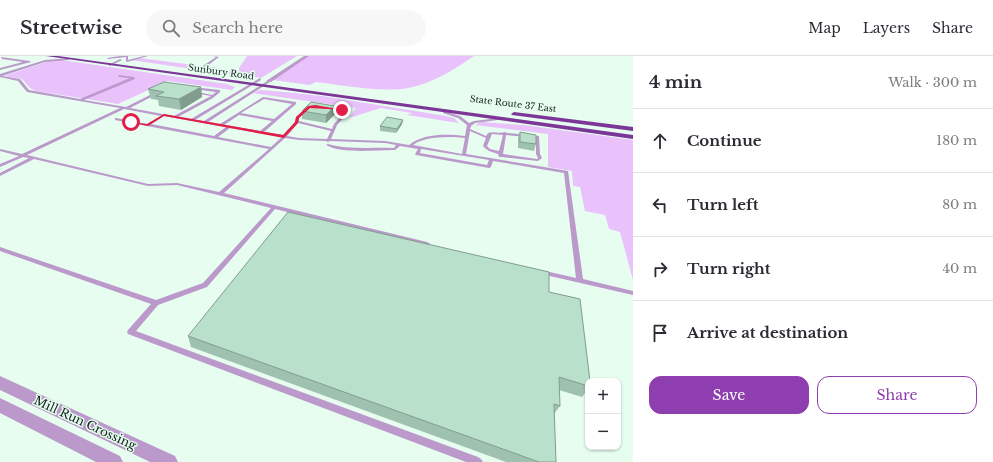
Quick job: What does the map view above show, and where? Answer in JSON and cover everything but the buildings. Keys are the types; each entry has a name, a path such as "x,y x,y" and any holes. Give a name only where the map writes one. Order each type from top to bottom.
{"highway":[{"name":"Sunbury Road","path":"89,56 108,62 126,58 198,71 390,97"},
{"name":"Sunbury Road","path":"46,58 108,62 251,85 392,105"},
{"name":"State Route 37 East","path":"390,97 633,129"},
{"name":"State Route 37 East","path":"392,105 633,137"}],"street":[{"path":"260,79 298,56"},
{"path":"270,81 307,56"},
{"name":"Mill Run Crossing","path":"0,383 169,462"},
{"name":"Mill Run Crossing","path":"0,405 114,462"}],"lane":[{"path":"126,58 147,56"},
{"path":"198,71 218,57 214,56"},
{"path":"1,58 30,62"},
{"path":"0,76 46,58"},
{"path":"0,63 11,60"},
{"path":"0,70 30,62"},
{"path":"0,70 30,62"},
{"path":"9,68 18,70"},
{"path":"0,76 19,80 28,91 284,137 328,143 335,148 395,149 399,144 566,172 580,281"},
{"path":"81,100 134,78 119,76"},
{"path":"192,120 260,79"},
{"path":"205,122 270,81"},
{"path":"175,117 213,96 219,92 187,89 213,96"},
{"path":"0,166 161,90"},
{"path":"221,125 263,98 295,103 260,132"},
{"path":"220,194 284,137 297,122 297,118 309,107"},
{"path":"322,107 342,110 346,113 334,130 328,143"},
{"path":"444,112 459,117 469,127 488,138"},
{"path":"238,114 275,120"},
{"path":"148,125 164,115"},
{"path":"116,119 272,148"},
{"path":"464,155 469,127 474,122 498,119"},
{"path":"297,122 334,130"},
{"path":"604,125 607,134"},
{"path":"214,138 229,127"},
{"path":"491,133 538,137 538,154 522,159 501,154 486,149 485,146 488,138 491,133"},
{"path":"499,161 505,133"},
{"path":"410,146 415,142 442,136 467,137"},
{"path":"420,148 417,154 489,167 491,160"},
{"path":"0,150 148,185 176,184 437,246"},
{"path":"0,175 33,158"},
{"path":"274,207 205,285 156,303 131,332 478,462"},
{"path":"0,249 156,303"},
{"path":"532,269 633,293"}],"shaded area":[{"path":"247,56 297,56 261,78 203,70 206,66 239,72 239,68"},
{"path":"308,56 474,56 434,80 408,88 386,90 316,82 310,85 273,80"},
{"path":"139,58 201,66 192,69 131,60"},
{"path":"61,60 227,84 235,87 232,90 168,81 118,104 36,91 30,88 22,79 4,76 49,61"},
{"path":"260,90 322,96 446,116 454,118 459,123 407,115 412,113 381,108 349,118 356,108 253,93"},
{"path":"481,122 524,125 633,140 633,280 620,232 609,229 605,215 585,211 580,187 573,186 572,171 548,167 548,134 475,125"}],"route":[{"path":"131,122 148,125 164,115 284,137 297,122 297,118 309,107 315,106 342,110"}]}
